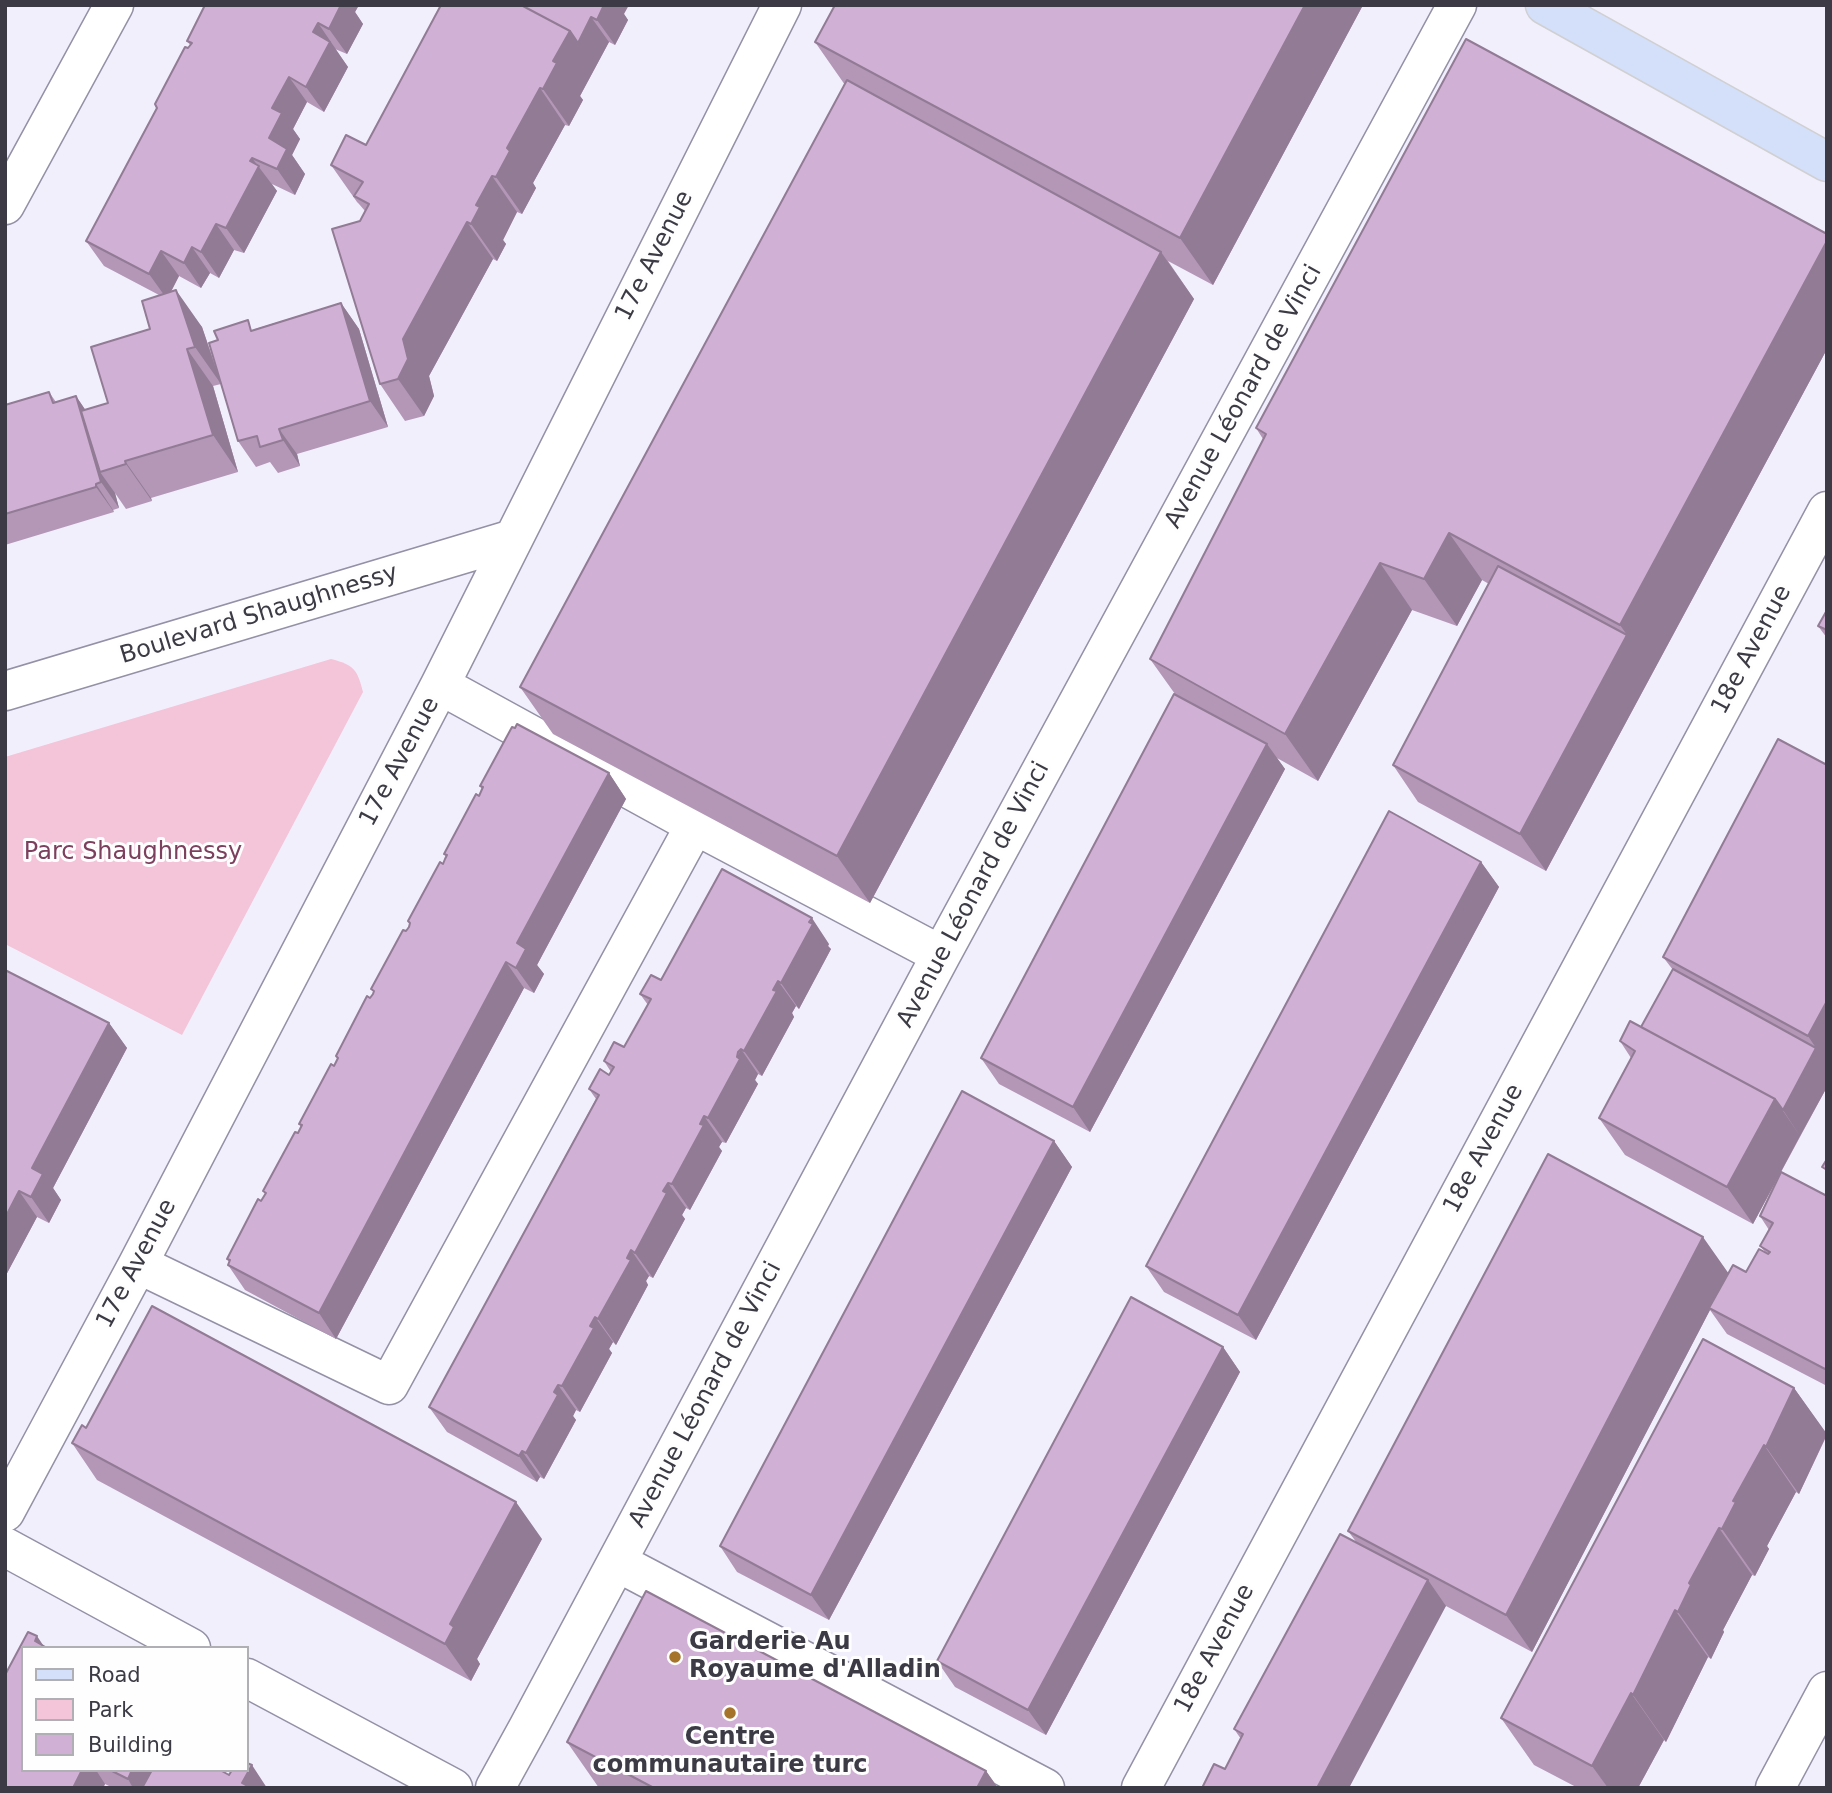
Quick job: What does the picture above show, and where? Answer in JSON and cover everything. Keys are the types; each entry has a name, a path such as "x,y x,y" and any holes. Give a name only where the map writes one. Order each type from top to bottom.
{"main road":[{"path":"1545,5 1827,162"}],"street":[{"path":"5,205 114,5"},
{"name":"17e Avenue","path":"5,1512 138,1264 440,685 782,5"},
{"name":"Avenue Léonard de Vinci","path":"495,1788 941,955 1457,5"},
{"name":"18e Avenue","path":"1140,1788 1827,511"},
{"name":"Boulevard Shaughnessy","path":"5,691 513,538"},
{"path":"440,685 695,825 941,955"},
{"path":"138,1264 389,1385 695,825"},
{"path":"5,1547 187,1646"},
{"path":"617,1562 1045,1788"},
{"path":"248,1679 453,1788"},
{"path":"1775,1788 1827,1691"}],"green space":[{"name":"Parc Shaughnessy","path":"331,659 345,663 353,669 363,692 182,1035 5,944 5,757"}],"building":[{"path":"205,5 341,5 329,29 318,23 313,32 330,42 306,87 289,77 272,108 282,113 269,138 287,149 277,169 252,158 250,161 259,166 226,228 216,224 201,252 192,247 184,263 161,251 149,274 86,241 157,108 155,104 185,47 188,48 192,43 187,41"},
{"path":"441,5 521,5 570,31 553,61 557,63 543,89 540,88 507,148 510,151 496,177 492,176 476,205 480,207 471,224 467,222 403,339 408,359 398,379 380,384 332,229 360,221 369,204 354,196 363,182 331,165 346,135 366,145"},
{"path":"521,5 604,5 597,20 591,17 578,43 570,31"},
{"path":"835,5 1305,5 1180,238 815,42"},
{"path":"1466,39 1827,234 1827,241 1620,625 1449,533 1424,579 1380,563 1285,734 1150,659 1266,434 1256,428"},
{"path":"847,80 1161,252 837,856 520,687"},
{"path":"176,290 195,347 187,349 213,435 125,461 126,464 100,472 81,411 108,403 91,347 150,329 142,301"},
{"path":"341,303 370,401 279,429 283,440 260,447 257,436 238,441 209,343 218,340 214,331 248,320 251,331"},
{"path":"49,392 53,403 76,396 101,482 96,484 96,487 5,514 5,405"},
{"path":"1498,566 1627,635 1520,834 1393,765"},
{"path":"1827,610 1827,630 1818,626"},
{"path":"1174,694 1267,744 1073,1107 981,1058"},
{"path":"517,724 609,773 517,943 526,949 516,968 506,962 319,1313 228,1265 230,1260 227,1259 258,1199 261,1201 266,1193 263,1191 295,1132 298,1133 302,1125 299,1124 331,1064 334,1066 338,1058 336,1056 367,996 370,998 373,994 371,989 403,930 406,931 409,927 408,921 440,862 443,864 447,855 444,854 476,794 479,796 483,787 480,786 512,727 515,728"},
{"path":"1778,739 1827,765 1827,1001 1808,1036 1663,957"},
{"path":"1389,811 1481,862 1238,1315 1146,1266"},
{"path":"722,869 812,918 809,922 813,924 781,983 778,981 773,990 777,991 744,1051 741,1049 738,1052 737,1057 740,1059 708,1118 704,1116 700,1124 704,1125 672,1184 668,1183 663,1191 667,1193 635,1253 631,1250 627,1258 631,1260 598,1319 595,1317 590,1326 594,1328 562,1386 558,1385 554,1392 558,1395 526,1453 522,1451 519,1456 429,1407 599,1095 589,1089 600,1069 609,1075 614,1067 604,1061 614,1042 624,1047 651,999 640,994 651,975 661,980"},
{"path":"1673,969 1816,1048 1783,1110 1775,1099 1641,1027"},
{"path":"5,970 109,1023 32,1168 43,1174 31,1197 19,1191 5,1218"},
{"path":"1630,1021 1775,1099 1727,1187 1599,1118 1635,1051 1620,1041"},
{"path":"962,1091 1054,1141 811,1595 720,1546"},
{"path":"1548,1154 1703,1237 1506,1615 1348,1531"},
{"path":"1781,1172 1827,1196 1825,1369 1709,1308 1733,1265 1746,1272 1759,1249 1768,1254 1770,1252 1760,1246 1773,1223 1760,1216"},
{"path":"1131,1297 1223,1347 1028,1710 937,1661"},
{"path":"152,1306 516,1502 450,1624 454,1627 445,1644 72,1443 82,1425 86,1428"},
{"path":"1703,1339 1794,1388 1766,1447 1764,1445 1733,1501 1736,1502 1722,1529 1719,1528 1689,1583 1691,1585 1678,1612 1675,1610 1633,1695 1631,1693 1592,1766 1501,1718"},
{"path":"1340,1534 1428,1580 1317,1788 1202,1788 1214,1764 1225,1769 1243,1734 1234,1729"},
{"name":"Garderie Au Royaume d'Alladin","path":"646,1591 986,1771 977,1788 654,1788 567,1742"},
{"path":"28,1632 37,1636 35,1641 44,1646 21,1646 21,1772 81,1772 73,1788 5,1788 5,1675"},
{"path":"248,1763 252,1765 242,1783 251,1788 142,1788 151,1772 224,1772 229,1775 231,1772 248,1772"},
{"path":"114,1772 131,1772 128,1779"}],"place":[{"name":"Garderie Au Royaume d'Alladin","path":"675,1657"},
{"name":"Centre communautaire turc","path":"730,1713"}]}
